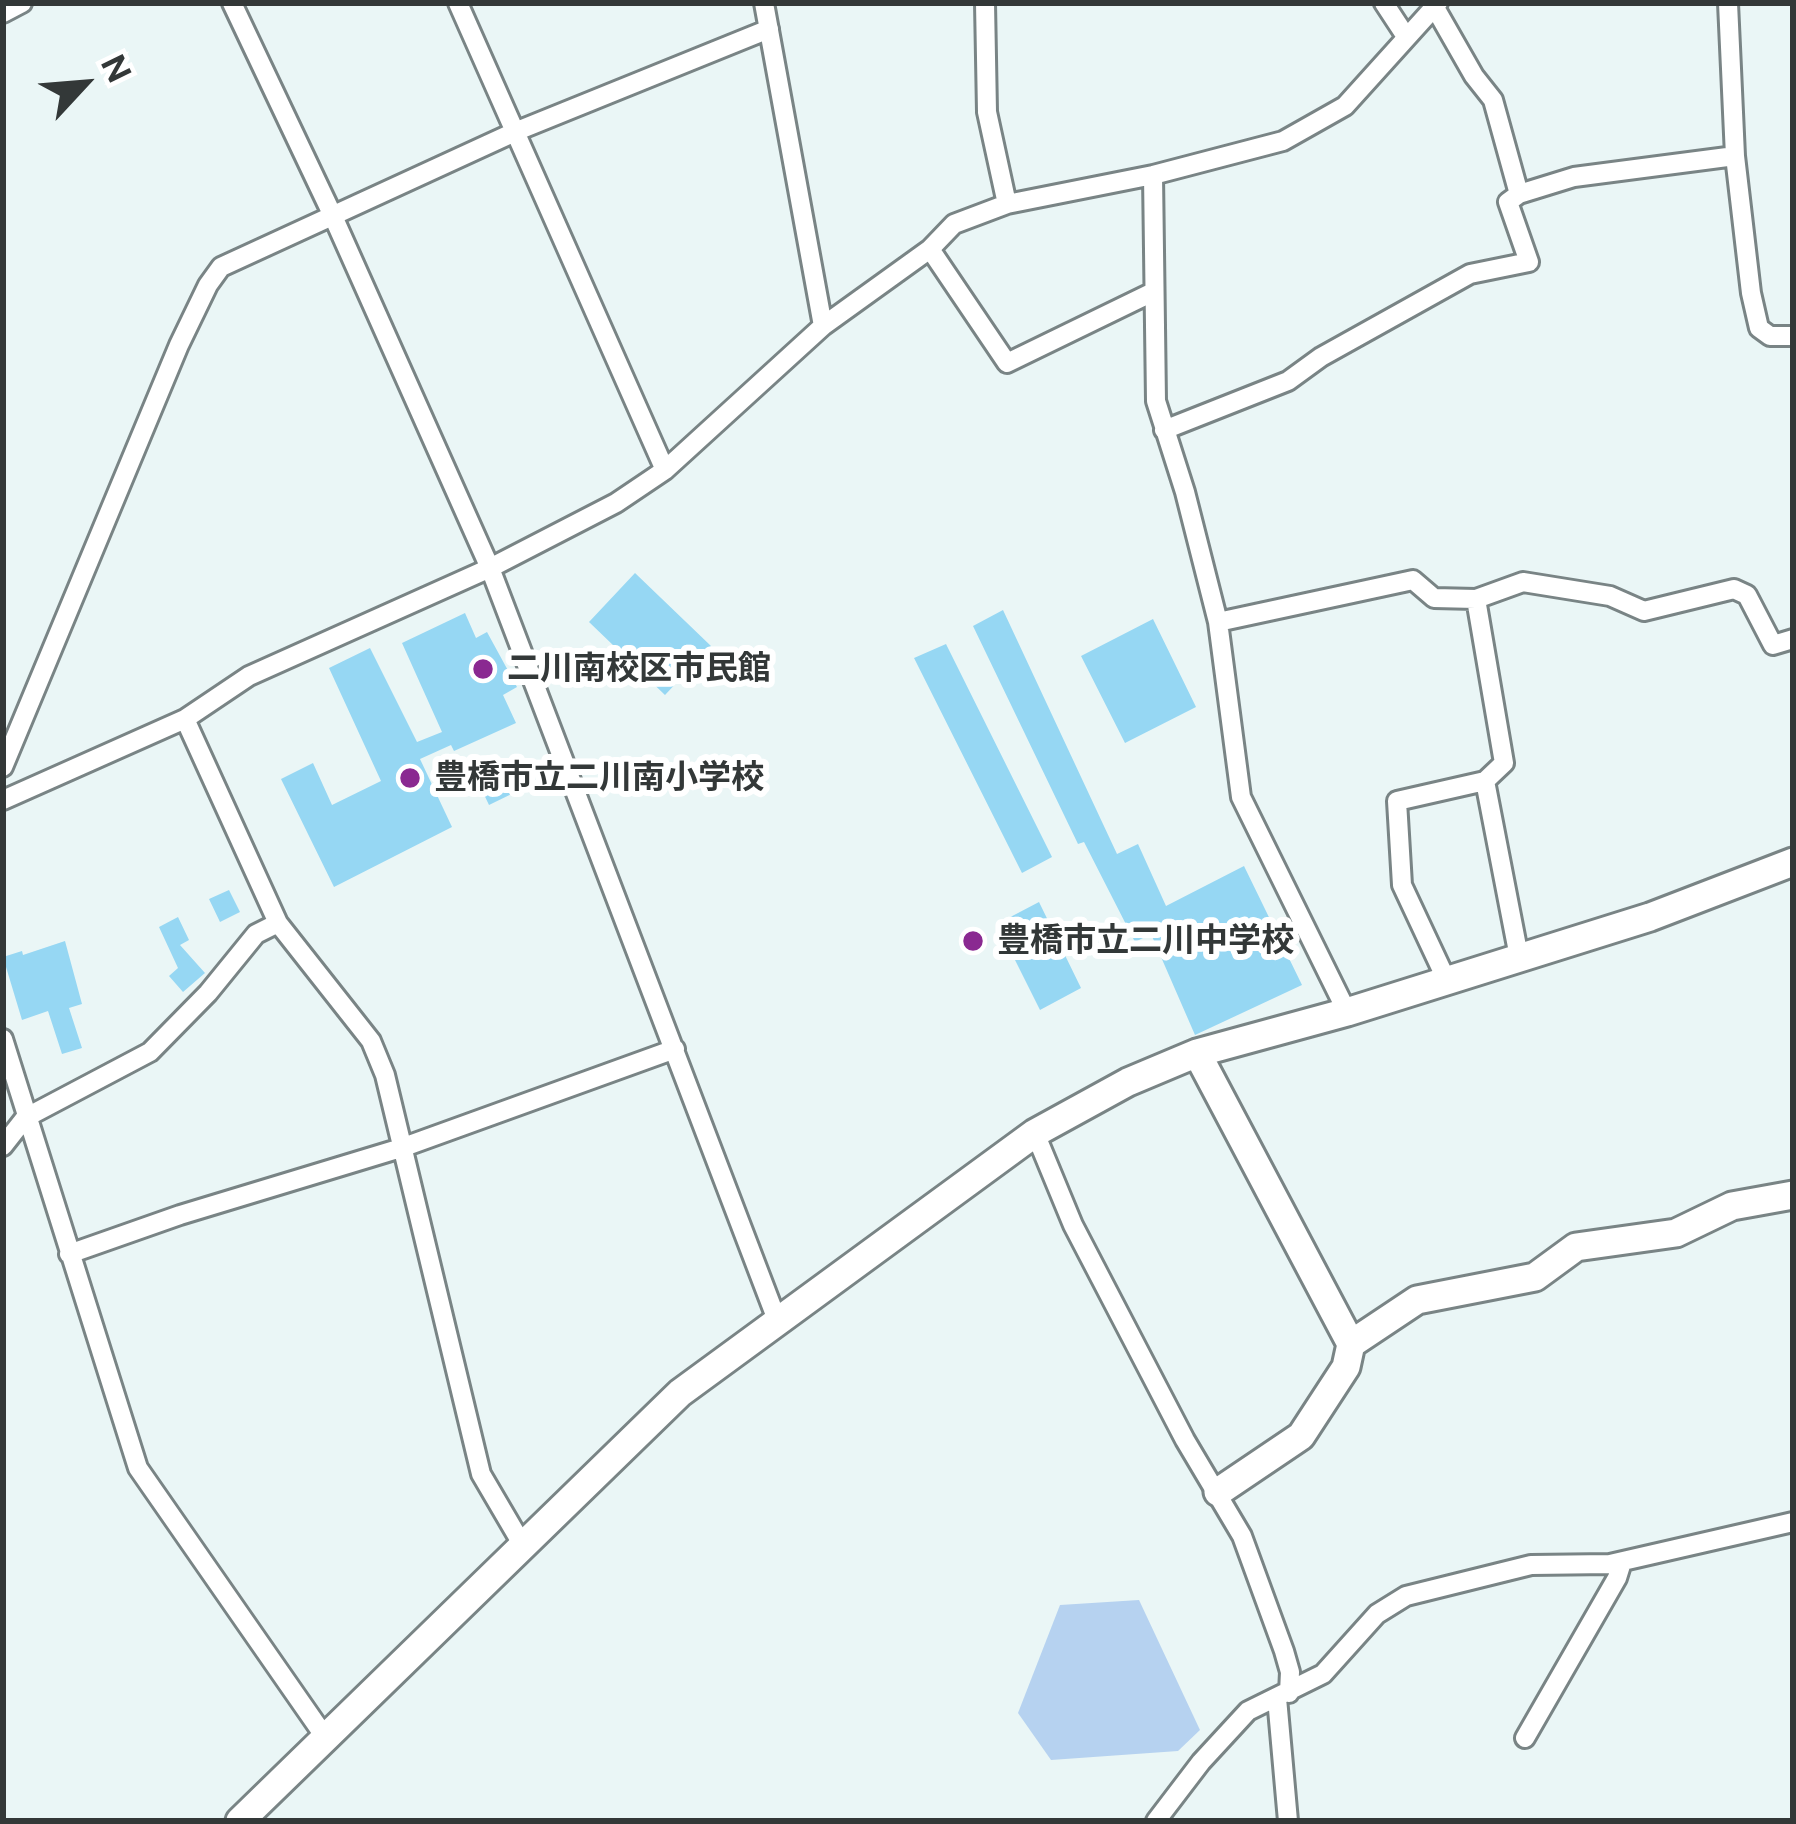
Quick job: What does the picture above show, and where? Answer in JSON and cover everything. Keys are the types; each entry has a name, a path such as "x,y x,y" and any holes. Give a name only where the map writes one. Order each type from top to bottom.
{"street":[{"path":"3,14 22,3"},
{"path":"232,3 490,568 777,1320"},
{"path":"458,3 664,470"},
{"path":"764,3 823,326"},
{"path":"985,3 987,112 1007,205"},
{"path":"1384,3 1406,34"},
{"path":"1728,3 1735,156 1750,292 1759,328 1770,336 1793,336"},
{"path":"3,800 185,719 248,676 490,568 616,503 664,470 823,326 930,249 954,224 1007,205 1153,175 1283,141 1345,106 1436,5 1474,76 1493,100 1519,194"},
{"path":"3,767 208,285 221,266 517,130 769,29"},
{"path":"1164,430 1288,381 1321,357 1470,274 1529,262 1508,202 1519,194 1574,177 1735,156"},
{"path":"1153,175 1156,401 1185,492 1217,622 1241,797 1347,1012"},
{"path":"930,249 1007,363 1153,292"},
{"path":"1217,622 1413,580 1434,598 1476,599 1523,582 1610,596 1644,611 1734,589 1747,595 1773,645 1793,639"},
{"path":"1446,979 1402,885 1397,801 1485,782 1504,763 1476,599"},
{"path":"185,719 278,922 371,1041 385,1075 481,1474 521,1544"},
{"path":"1485,782 1519,957"},
{"path":"240,1821 680,1393 1034,1133 1128,1082 1197,1053 1347,1012 1650,917 1793,862"},
{"path":"3,1145 26,1118 151,1052 256,934 278,922"},
{"path":"3,1039 138,1468 326,1737"},
{"path":"69,1255 180,1215 400,1148 675,1048"},
{"path":"1197,1053 1351,1344 1346,1367 1301,1436 1219,1492"},
{"path":"1034,1133 1083,1245 1185,1440 1242,1536 1290,1672 1283,1696 1288,1821"},
{"path":"1351,1344 1418,1300 1535,1277 1576,1247 1676,1233 1732,1206 1793,1195"},
{"path":"1156,1821 1201,1762 1249,1711 1323,1674 1377,1614 1406,1596 1531,1565 1622,1562 1793,1522"},
{"path":"1525,1738 1622,1562"}],"water":[{"path":"1139,1600 1200,1730 1178,1751 1051,1760 1018,1713 1060,1605"}],"building":[{"path":"635,573 711,646 665,695 589,622"},
{"path":"1003,610 1117,854 1138,844 1166,906 1244,866 1302,985 1195,1035 1151,934 1135,942 1084,842 1078,844 973,626"},
{"path":"465,613 476,638 487,632 517,687 503,695 516,723 454,751 451,745 420,759 452,827 334,887 281,779 313,763 332,805 381,781 329,668 370,648 417,742 442,732 402,643"},
{"path":"1153,619 1196,707 1125,743 1081,656"},
{"path":"946,644 1052,857 1022,873 914,658"},
{"path":"518,763 528,786 489,805 478,782"},
{"path":"229,890 240,912 220,922 209,899"},
{"path":"1039,902 1081,988 1040,1010 997,924"},
{"path":"178,917 189,940 180,945 205,973 183,992 169,976 178,968 159,927"},
{"path":"65,941 82,1004 69,1008 82,1048 62,1054 48,1011 22,1020 3,957"}],"place":[{"name":"二川南校区市民館","path":"483,669"},
{"name":"豊橋市立二川南小学校","path":"410,778"},
{"name":"豊橋市立二川中学校","path":"973,941"}]}
